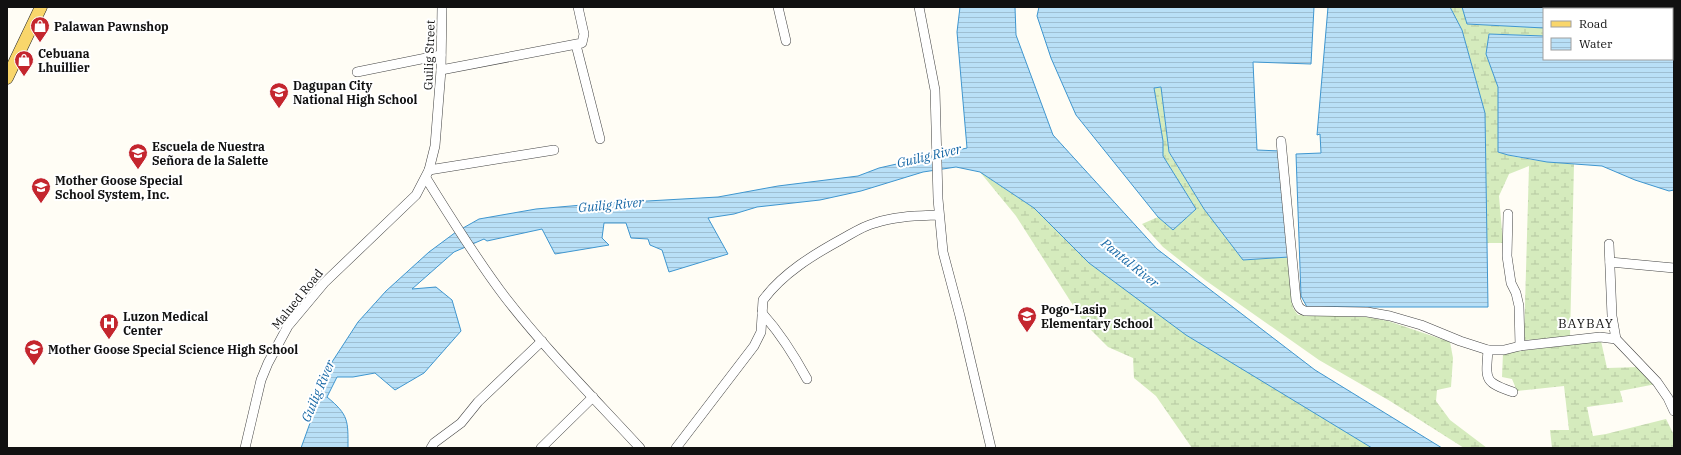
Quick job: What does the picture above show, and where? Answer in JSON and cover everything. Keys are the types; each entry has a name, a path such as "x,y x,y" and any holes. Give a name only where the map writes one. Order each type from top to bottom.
{"main road":[{"path":"7,78 41,7"}],"street":[{"name":"Guilig Street","path":"416,195 428,174 435,146 441,70 442,7"},
{"path":"441,70 582,43 584,40 578,7"},
{"path":"778,7 786,41"},
{"path":"919,7 935,90 939,215 944,252 991,448"},
{"path":"576,45 600,139"},
{"path":"357,72 441,55"},
{"path":"1281,141 1296,300 1298,307 1305,311 1367,312 1390,316 1421,325 1460,341 1488,350 1504,350 1520,346 1600,337 1616,339"},
{"path":"554,150 428,174 474,255 505,297 640,448"},
{"name":"Malued Road","path":"245,448 262,380 271,357 288,326 324,283 416,195"},
{"path":"1508,214 1507,256 1511,283 1516,292 1519,306 1520,346"},
{"path":"676,448 754,346 761,332 763,300 792,271 813,256 855,231 876,222 919,216 939,215"},
{"path":"1609,244 1612,316 1616,339 1657,382 1668,398 1674,411"},
{"path":"1610,262 1674,268"},
{"path":"762,314 775,327 793,352 807,379"},
{"path":"431,448 439,438 461,423 478,402 542,340"},
{"path":"1488,350 1487,376 1489,381 1495,386 1513,392"},
{"path":"541,448 593,397"}],"green space":[{"path":"1450,7 1462,7 1468,24 1543,28 1543,36 1489,34 1486,54 1498,87 1498,152 1526,159 1574,164 1570,338 1524,340 1529,166 1509,174 1499,196 1503,243 1487,243 1485,113 1462,30"},
{"path":"1161,87 1169,153 1204,209 1243,260 1289,257 1293,308 1298,315 1366,317 1388,321 1450,342 1453,358 1451,387 1437,390 1436,401 1450,420 1487,448 1464,448 1390,401 1319,360 1205,280 1163,247 1142,224 1158,217 1173,230 1196,209 1163,156 1163,141 1154,88"},
{"path":"980,172 1034,208 1089,263 1372,448 1192,448 1156,396 1134,378 1133,358 1108,347 1085,324 1016,216"},
{"path":"1601,341 1607,368 1640,367 1656,384 1620,391 1623,402 1587,407 1593,436 1666,419 1674,435 1674,448 1552,448 1550,430 1569,430 1564,386 1517,391 1512,379 1502,377 1503,353"}],"water":[{"path":"960,7 1015,7 1016,35 1053,135 1157,249 1315,370 1442,448 1372,448 1186,335 1089,263 1034,208 980,172 956,167 923,172 861,191 820,200 757,207 734,214 708,218 728,254 669,272 662,250 650,245 648,239 631,238 626,223 604,223 602,238 609,245 555,254 542,229 487,241 484,239 454,252 412,289 436,287 452,300 461,331 424,373 395,390 375,373 353,377 337,377 327,397 340,409 346,419 348,448 301,448 332,362 358,322 386,291 429,252 456,232 479,219 536,209 718,197 778,186 858,176 879,168 967,148 957,32"},
{"path":"1039,7 1314,7 1311,64 1253,62 1257,150 1280,151 1289,257 1243,260 1204,209 1169,152 1161,87 1154,88 1163,141 1163,156 1196,209 1173,230 1158,217 1076,115 1051,58 1037,16"},
{"path":"1328,7 1450,7 1462,30 1485,113 1488,307 1307,307 1301,296 1296,154 1321,153 1320,134 1317,135"},
{"path":"1462,7 1674,7 1674,34 1673,8 1543,8 1543,28 1467,24"},
{"path":"1489,34 1543,36 1543,60 1673,60 1674,44 1674,190 1669,191 1635,180 1602,166 1547,162 1498,152 1498,87 1486,54"}],"place":[{"name":"Palawan Pawnshop","path":"40,43"},
{"name":"Cebuana Lhuillier","path":"24,77"},
{"name":"Dagupan City National High School","path":"279,109"},
{"name":"Escuela de Nuestra Señora de la Salette","path":"138,170"},
{"name":"Mother Goose Special School System, Inc.","path":"41,204"},
{"name":"Pogo-Lasip Elementary School","path":"1027,333"},
{"name":"Luzon Medical Center","path":"109,340"},
{"name":"Mother Goose Special Science High School","path":"34,366"}],"district":[{"name":"BAYBAY","path":"1586,323"}],"water label":[{"name":"Guilig River","path":"929,156"},
{"name":"Guilig River","path":"611,205"},
{"name":"Pantal River","path":"1130,263"},
{"name":"Guilig River","path":"318,391"}]}
